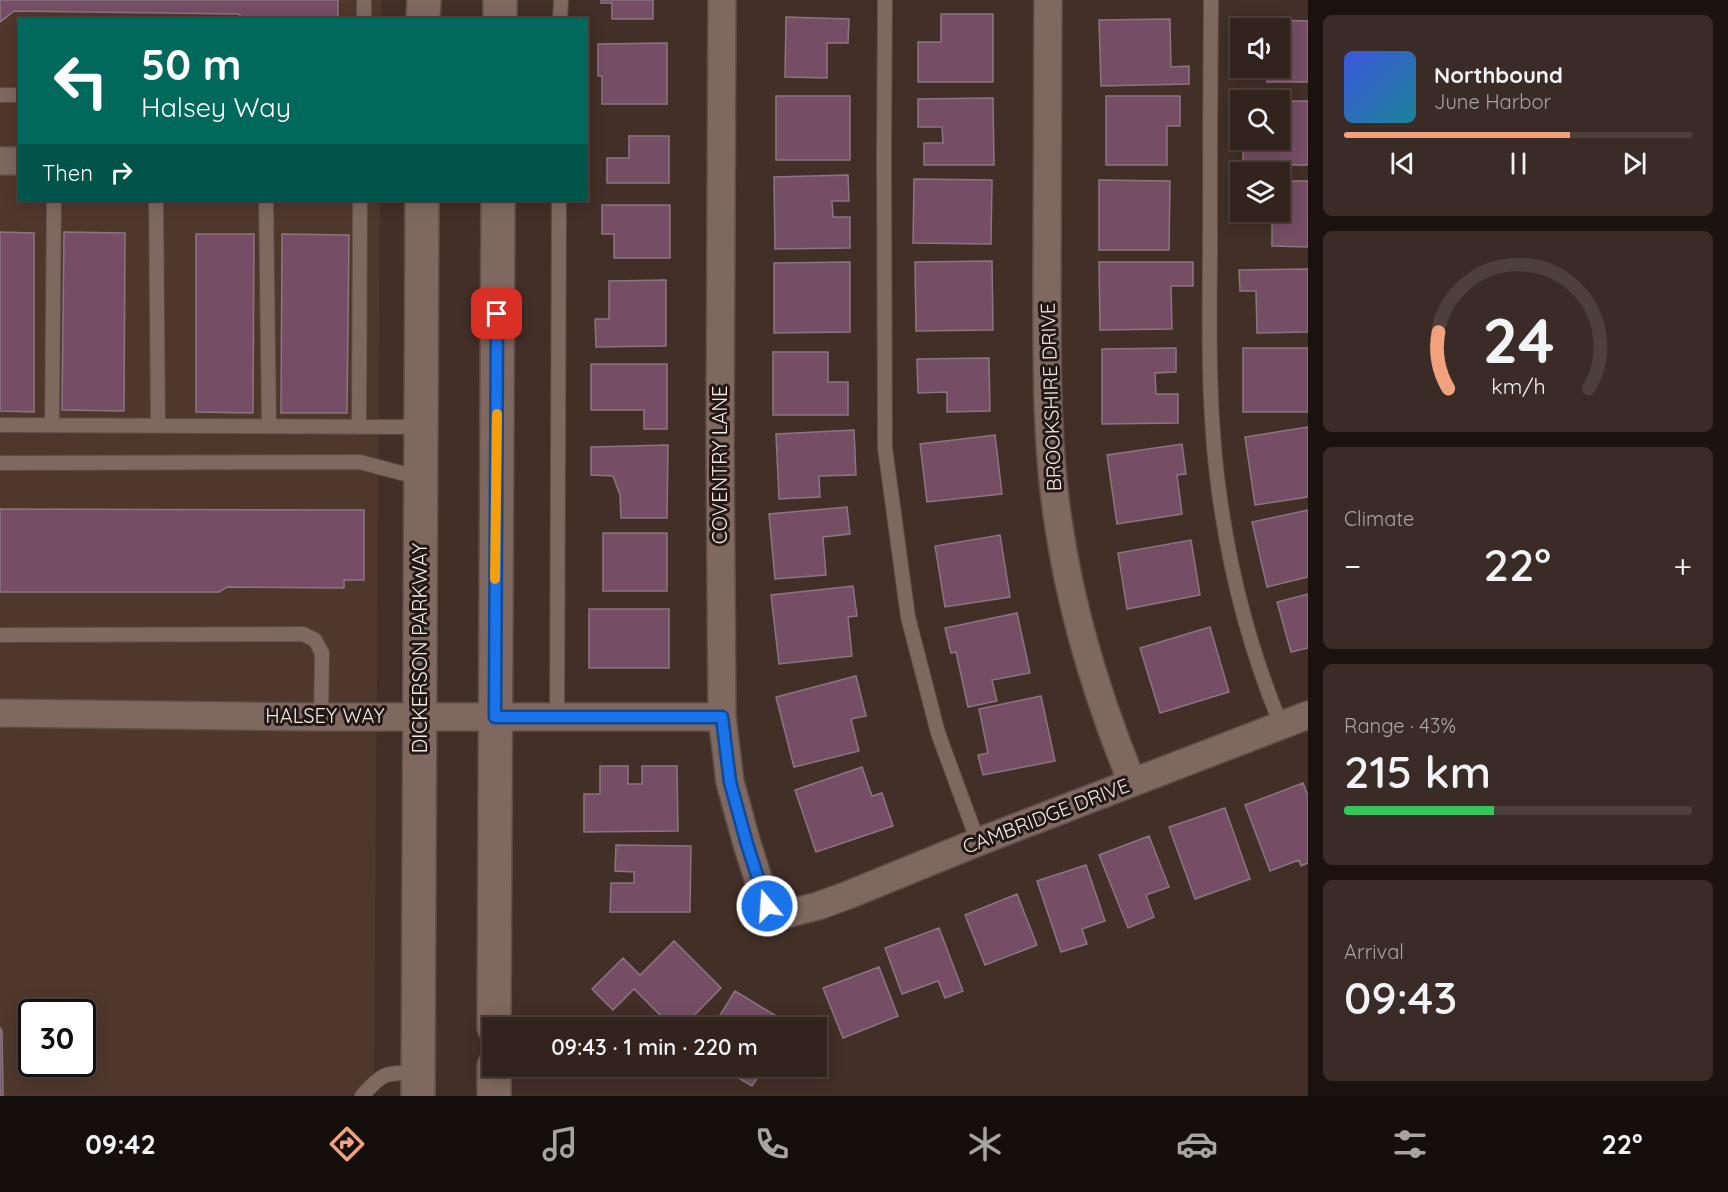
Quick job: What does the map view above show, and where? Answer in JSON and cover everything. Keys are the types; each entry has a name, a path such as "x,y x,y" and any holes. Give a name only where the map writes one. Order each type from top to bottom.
{"main road":[{"path":"423,18 424,0"},
{"path":"500,0 500,18"},
{"name":"DICKERSON PARKWAY","path":"418,1085 422,201"},
{"path":"494,1017 498,201"},
{"path":"494,1077 494,1096"}],"street":[{"name":"COVENTRY LANE","path":"722,0 720,444 722,717 730,782 747,844 767,906 783,915"},
{"name":"BROOKSHIRE DRIVE","path":"1048,0 1047,405 1052,473 1058,523 1089,665 1114,740 1132,782"},
{"path":"0,161 18,161"},
{"name":"HALSEY WAY","path":"0,713 321,717 722,717"},
{"name":"CAMBRIDGE DRIVE","path":"783,915 848,896 978,842 1308,715"}],"lane":[{"path":"364,0 364,18"},
{"path":"561,0 561,18"},
{"path":"885,0 885,448 908,617 938,733 978,842"},
{"path":"1211,0 1210,406 1222,512 1233,573 1267,690 1281,725"},
{"path":"0,95 18,95"},
{"path":"51,424 54,201"},
{"path":"156,201 158,425"},
{"path":"266,201 269,426"},
{"path":"359,426 360,201"},
{"path":"557,716 560,201"},
{"path":"0,424 420,427"},
{"path":"0,463 360,462 420,478"},
{"path":"0,635 303,634 315,640 322,653 321,717"},
{"path":"362,1096 377,1078 393,1073 418,1085"}],"shaded area":[{"path":"0,0 381,0 381,18 18,18 18,201 380,201 374,1096 0,1096"}],"building":[{"path":"0,0 338,0 338,18 243,18 238,14 14,11 0,22"},
{"path":"601,0 653,0 653,19 612,19 612,3 601,3"},
{"path":"941,14 993,14 993,82 918,82 918,42 941,42"},
{"path":"786,17 849,19 848,43 827,43 827,78 785,77"},
{"path":"1170,19 1171,67 1189,66 1189,84 1101,86 1099,20"},
{"path":"1290,20 1308,21 1308,82 1267,82 1267,78 1290,78"},
{"path":"667,43 667,104 602,104 602,76 598,76 598,44"},
{"path":"776,96 850,96 850,160 776,160"},
{"path":"1106,96 1180,96 1180,126 1167,126 1167,165 1106,165"},
{"path":"993,98 994,165 924,165 924,143 943,143 942,127 918,127 918,99"},
{"path":"1290,101 1308,101 1308,165 1290,165 1290,162 1243,162 1243,150 1290,150"},
{"path":"629,136 669,136 669,183 607,183 607,158 629,158"},
{"path":"848,175 849,201 832,201 833,217 850,217 850,248 775,249 774,177"},
{"path":"914,179 992,180 991,244 913,243"},
{"path":"1099,180 1170,181 1169,250 1099,250"},
{"path":"1290,181 1308,181 1308,247 1272,246 1272,222 1290,222"},
{"path":"602,205 670,205 670,258 614,258 614,234 602,234"},
{"path":"0,232 34,233 34,412 0,411"},
{"path":"64,232 125,233 124,411 62,410"},
{"path":"196,234 254,234 253,413 196,412"},
{"path":"282,234 349,235 347,413 281,413"},
{"path":"992,261 993,330 916,331 915,262"},
{"path":"850,262 850,332 774,333 774,263"},
{"path":"1099,262 1193,262 1193,286 1171,286 1172,329 1100,330"},
{"path":"1308,269 1308,332 1257,333 1256,291 1240,291 1239,270"},
{"path":"666,280 666,346 596,347 595,319 609,319 609,281"},
{"path":"1176,348 1176,372 1155,373 1156,394 1178,394 1178,423 1102,424 1102,349"},
{"path":"1243,348 1308,348 1308,412 1243,412"},
{"path":"773,352 828,352 828,382 848,382 848,415 773,415"},
{"path":"989,358 990,411 947,412 947,392 918,393 917,359"},
{"path":"591,364 667,364 667,429 644,429 644,410 591,410"},
{"path":"1308,427 1308,497 1255,505 1245,437"},
{"path":"854,430 856,475 819,476 820,497 779,499 776,434"},
{"path":"995,435 1002,494 927,502 920,444"},
{"path":"1182,444 1186,474 1177,475 1182,514 1117,524 1107,455"},
{"path":"668,445 667,518 621,518 620,495 613,476 591,475 591,447"},
{"path":"847,507 850,534 823,537 826,575 775,579 769,514"},
{"path":"0,509 364,510 364,580 344,580 344,588 227,587 219,592 0,592"},
{"path":"1308,510 1308,577 1267,587 1252,522"},
{"path":"603,533 667,533 667,591 603,591"},
{"path":"1000,535 1010,597 945,607 935,546"},
{"path":"1191,540 1200,595 1127,609 1118,553"},
{"path":"853,586 857,616 848,617 852,656 779,664 771,595"},
{"path":"1308,594 1308,648 1291,652 1277,602"},
{"path":"589,609 669,609 669,668 589,668"},
{"path":"1017,613 1030,673 992,680 997,701 968,707 956,652 951,653 945,628"},
{"path":"1210,627 1229,692 1160,713 1140,648"},
{"path":"856,676 866,716 851,719 859,751 794,767 776,697"},
{"path":"1041,696 1055,761 983,775 978,755 988,753 979,709"},
{"path":"600,766 628,766 628,784 642,784 642,766 677,766 678,831 584,832 584,794 600,794"},
{"path":"862,767 872,796 882,793 893,826 816,852 795,790"},
{"path":"1303,783 1308,796 1308,863 1301,866 1299,860 1270,871 1245,805"},
{"path":"1225,808 1250,879 1195,899 1169,827"},
{"path":"1149,836 1169,887 1146,895 1154,917 1128,928 1099,855"},
{"path":"616,845 691,846 690,912 610,912 611,883 634,883 634,872 615,871"},
{"path":"1086,865 1105,921 1082,929 1087,944 1061,952 1037,881"},
{"path":"1017,894 1037,945 985,965 965,915"},
{"path":"939,928 963,991 945,998 938,981 902,994 885,948"},
{"path":"674,941 721,988 693,1017 662,1017 634,989 613,1010 592,989 623,958 640,975"},
{"path":"879,967 898,1016 843,1038 823,988"},
{"path":"735,991 778,1017 719,1017"},
{"path":"0,1028 2,1031 3,1096 0,1096"},
{"path":"737,1077 758,1077 752,1086"}],"slow traffic":[{"path":"495,579 497,414"}],"route":[{"path":"497,314 495,717 722,717 730,782 767,906"}]}
